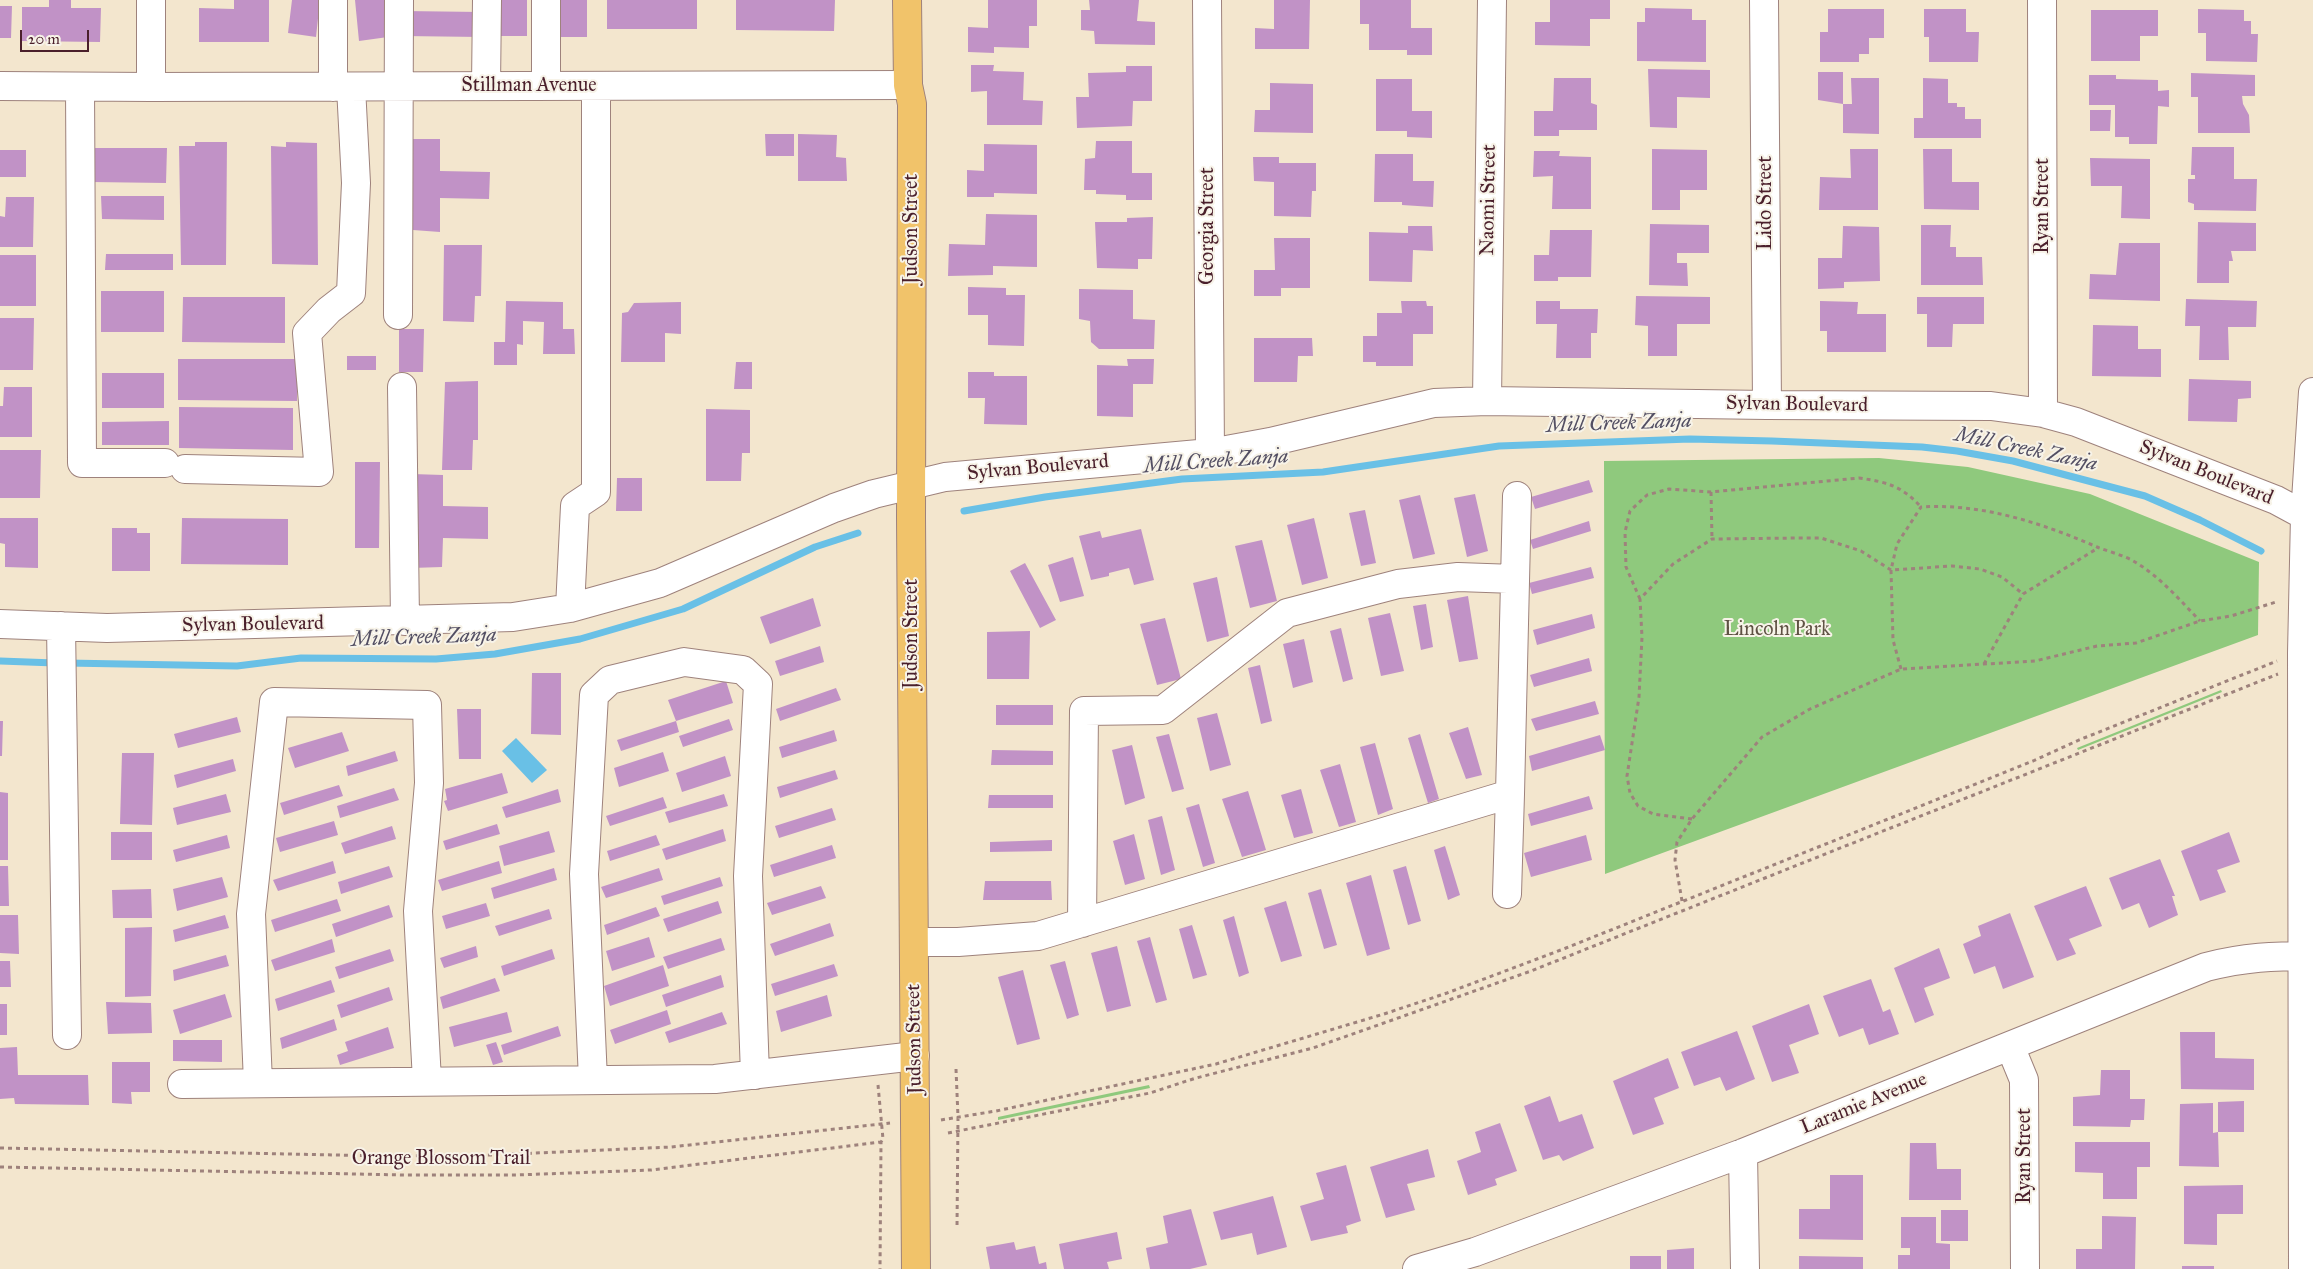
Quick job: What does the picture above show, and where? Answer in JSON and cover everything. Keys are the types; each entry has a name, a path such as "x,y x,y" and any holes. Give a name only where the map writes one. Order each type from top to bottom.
{"main road":[{"name":"Judson Street","path":"907,0 908,85 912,104 911,485 916,1269"}],"street":[{"path":"151,0 151,87"},
{"path":"80,86 82,463 319,472 307,333 329,310 351,293 356,183 332,0"},
{"path":"398,315 399,0"},
{"path":"486,86 487,0"},
{"path":"546,0 546,86"},
{"name":"Georgia Street","path":"1207,0 1210,453"},
{"name":"Naomi Street","path":"1487,401 1492,0"},
{"name":"Lido Street","path":"1764,0 1767,405"},
{"name":"Ryan Street","path":"2042,0 2043,413"},
{"name":"Stillman Avenue","path":"0,86 908,85"},
{"path":"570,608 575,506 596,492 596,86"},
{"path":"402,387 405,621"},
{"path":"2303,1269 2308,1241 2308,956 2302,653 2313,392"},
{"name":"Sylvan Boulevard","path":"0,624 62,650 107,628 513,617 570,608 660,583 834,508 874,494 945,477 1210,453 1270,442 1434,404 1487,401 1991,406 2043,413 2076,422 2276,500 2309,518"},
{"path":"1507,894 1517,496"},
{"path":"1082,923 1084,711 1164,710 1287,613 1398,584 1458,577 1515,579"},
{"path":"62,650 66,1035"},
{"path":"593,1080 584,874 594,695 610,680 684,662 743,670 758,684 748,876 755,1075"},
{"path":"258,1083 251,914 274,702 427,705 429,783 418,911 427,1082"},
{"path":"914,942 958,942 1038,936 1510,794"},
{"name":"Laramie Avenue","path":"1417,1269 1475,1261 2206,967 2242,958 2308,956"},
{"name":"Ryan Street","path":"2010,1046 2024,1080 2025,1269"},
{"path":"182,1084 715,1079 915,1056"},
{"path":"1743,1153 1744,1269"}],"path":[{"path":"1692,819 1653,814 1638,806 1630,793 1627,776 1640,689 1642,637 1640,599 1626,567 1625,532 1630,511 1647,495 1669,489 1711,492 1859,478 1880,481 1908,492 1921,508"},
{"path":"1711,492 1712,539"},
{"path":"1921,508 1944,506 2010,517 2052,527 2135,562 2175,595 2200,621"},
{"path":"1902,669 1893,640 1891,570 1897,544 1921,508"},
{"path":"1640,599 1674,564 1712,539 1821,538 1861,551 1891,570 1952,566 1980,569 2002,577 2023,594"},
{"path":"1984,664 2023,594 2098,547"},
{"path":"1682,901 1675,860 1677,842 1692,819 1762,736 1810,709 1902,669 2035,661 2097,646 2136,643 2200,621 2231,616 2276,602"},
{"path":"947,1119 1216,1064 1310,1037 1447,993 1682,901 2280,660"},
{"path":"948,1133 1150,1093 1196,1078 1313,1048 1531,971 2281,673"},
{"path":"956,1069 958,1228"},
{"path":"874,1080 880,1086 880,1124 883,1127 883,1139 880,1142 880,1269"},
{"name":"Orange Blossom Trail","path":"0,1148 383,1156 502,1155 589,1152 728,1142 880,1124"},
{"name":"Orange Blossom Trail","path":"0,1167 406,1175 516,1175 651,1170 880,1142"}],"green space":[{"name":"Lincoln Park","path":"1879,458 1968,467 2090,494 2259,562 2258,635 1605,874 1604,461"},
{"path":"2221,690 2222,692 2078,750 2077,748"},
{"path":"1149,1085 1150,1088 998,1120 998,1117"}],"water":[{"path":"516,738 547,770 532,783 502,751"}],"building":[{"path":"49,0 71,0 71,8 101,8 100,42 22,41 22,7 49,7"},
{"path":"234,0 269,0 269,42 199,42 199,8 234,9"},
{"path":"292,0 320,0 316,37 288,33"},
{"path":"355,0 385,0 388,37 359,41"},
{"path":"496,0 527,0 527,36 495,36"},
{"path":"560,0 587,0 587,37 560,37"},
{"path":"607,0 697,0 697,29 607,29"},
{"path":"736,0 835,0 834,31 736,30"},
{"path":"988,0 1037,0 1037,26 1029,26 1029,48 994,47 994,53 968,52 968,27 988,28"},
{"path":"1089,0 1139,0 1137,21 1155,22 1155,45 1095,44 1094,31 1081,30 1081,10 1090,10"},
{"path":"1274,0 1310,0 1309,49 1255,49 1255,28 1274,29"},
{"path":"1360,0 1411,0 1411,28 1432,28 1432,55 1407,55 1407,50 1369,50 1369,24 1360,24"},
{"path":"1550,0 1610,0 1610,19 1590,19 1590,46 1535,45 1535,22 1550,22"},
{"path":"0,6 12,6 11,38 0,38"},
{"path":"1645,8 1692,9 1692,20 1706,20 1706,62 1637,61 1637,22 1645,22"},
{"path":"1828,9 1884,9 1884,38 1869,38 1869,54 1859,54 1859,62 1820,62 1820,32 1828,32"},
{"path":"1924,9 1966,9 1966,32 1979,32 1978,62 1929,62 1929,37 1924,37"},
{"path":"2198,9 2244,10 2244,21 2251,21 2251,34 2258,34 2257,62 2206,61 2206,33 2198,33"},
{"path":"2091,10 2158,10 2158,36 2140,36 2140,61 2091,61"},
{"path":"403,11 481,12 481,37 403,36"},
{"path":"971,65 994,65 993,71 1024,72 1023,100 1043,101 1042,125 987,125 987,91 971,92"},
{"path":"1126,66 1152,66 1152,101 1133,101 1132,126 1077,128 1076,97 1089,97 1088,73 1126,72"},
{"path":"1648,69 1710,70 1710,98 1677,97 1677,128 1650,127"},
{"path":"1818,72 1843,72 1843,104 1818,100"},
{"path":"2191,73 2255,75 2255,96 2242,96 2243,104 2249,115 2250,133 2198,133 2198,97 2191,97"},
{"path":"2089,75 2116,75 2116,79 2158,80 2158,91 2169,90 2169,107 2158,106 2157,144 2129,144 2129,137 2115,137 2115,105 2089,105"},
{"path":"1554,78 1591,78 1591,103 1597,105 1597,130 1559,130 1559,136 1534,136 1534,111 1553,111"},
{"path":"1851,78 1879,78 1879,134 1843,133 1843,104 1852,104"},
{"path":"1923,78 1948,79 1948,103 1957,103 1957,107 1965,107 1965,119 1981,119 1981,138 1914,138 1914,118 1923,118"},
{"path":"1376,79 1412,79 1412,111 1432,111 1432,138 1407,137 1407,131 1376,131"},
{"path":"1270,83 1313,84 1313,133 1254,132 1255,110 1270,110"},
{"path":"2090,110 2111,110 2110,131 2090,131"},
{"path":"765,134 794,134 794,156 766,156"},
{"path":"798,134 837,135 836,157 846,158 847,181 798,181"},
{"path":"413,139 440,139 440,171 490,172 489,199 440,198 440,232 413,230"},
{"path":"1096,141 1132,141 1132,173 1152,173 1152,200 1126,200 1126,195 1096,194 1096,190 1084,190 1085,159 1095,158"},
{"path":"195,142 227,142 226,265 181,265 179,146 195,146"},
{"path":"286,142 317,143 318,265 272,264 271,146 286,147"},
{"path":"984,144 1037,145 1037,194 994,193 994,197 967,197 967,170 984,171"},
{"path":"2192,147 2234,147 2234,179 2257,179 2256,211 2194,210 2194,204 2188,202 2188,179 2195,179 2195,175 2191,175"},
{"path":"92,148 167,148 166,183 91,182"},
{"path":"1652,149 1707,150 1707,190 1680,190 1680,210 1652,210"},
{"path":"1850,149 1878,149 1878,210 1819,210 1820,177 1851,178"},
{"path":"1923,149 1952,149 1952,182 1979,182 1979,210 1924,209"},
{"path":"0,150 26,150 26,177 0,177"},
{"path":"1534,151 1560,151 1559,156 1591,157 1591,209 1552,209 1553,176 1533,177"},
{"path":"1375,154 1413,154 1413,181 1434,181 1433,207 1402,205 1402,202 1374,202"},
{"path":"1253,157 1279,157 1279,163 1316,163 1316,191 1312,191 1311,217 1274,216 1274,182 1254,181"},
{"path":"2090,158 2150,159 2150,219 2121,218 2122,186 2091,186"},
{"path":"101,196 164,196 164,220 102,219"},
{"path":"6,197 34,197 33,247 0,247 0,216 5,217"},
{"path":"986,214 1037,215 1037,267 993,266 993,275 948,276 949,244 985,245"},
{"path":"1153,217 1152,259 1138,259 1138,269 1097,268 1095,222 1127,222 1127,218"},
{"path":"2198,222 2256,223 2256,251 2231,251 2233,261 2229,261 2229,283 2197,283"},
{"path":"1650,224 1709,225 1709,253 1677,253 1677,263 1687,263 1688,286 1649,285"},
{"path":"1921,225 1951,225 1950,247 1956,247 1956,257 1982,257 1983,285 1921,285"},
{"path":"1408,226 1432,226 1433,251 1413,250 1412,282 1369,281 1369,232 1408,233"},
{"path":"1843,226 1879,227 1880,281 1844,282 1844,288 1818,289 1818,258 1842,258"},
{"path":"1550,230 1592,230 1591,277 1558,277 1558,281 1534,281 1534,255 1549,255"},
{"path":"1274,238 1310,238 1310,288 1281,288 1281,296 1254,296 1254,270 1275,270"},
{"path":"2119,243 2160,243 2160,301 2089,299 2090,274 2116,275"},
{"path":"444,245 482,245 481,296 475,296 474,322 443,321"},
{"path":"106,254 173,254 173,270 105,270"},
{"path":"0,255 36,255 36,306 0,306"},
{"path":"968,287 1006,288 1006,295 1025,295 1024,346 988,345 988,315 968,315"},
{"path":"1079,289 1133,290 1133,319 1155,320 1154,349 1099,349 1091,342 1090,321 1079,319"},
{"path":"101,291 164,291 164,332 101,332"},
{"path":"1636,296 1710,297 1710,324 1677,324 1677,356 1648,356 1648,326 1635,325"},
{"path":"183,297 285,297 285,343 182,342"},
{"path":"1917,297 1984,297 1984,324 1953,324 1952,347 1927,347 1927,314 1917,314"},
{"path":"2186,299 2257,301 2256,327 2228,327 2229,360 2199,360 2200,326 2185,326"},
{"path":"506,301 563,302 563,329 574,329 575,354 543,354 544,322 523,321 523,345 517,344 517,365 494,365 494,342 505,342"},
{"path":"1401,301 1426,301 1427,306 1433,306 1433,334 1413,334 1413,366 1376,366 1376,362 1363,362 1363,336 1377,336 1377,313 1402,313"},
{"path":"1536,301 1560,301 1560,309 1598,309 1597,333 1591,333 1591,358 1556,358 1557,324 1536,324"},
{"path":"1820,301 1858,302 1857,314 1886,314 1886,352 1827,352 1827,331 1820,331"},
{"path":"681,302 681,334 665,333 665,362 621,362 622,313 628,312 634,303"},
{"path":"0,318 34,318 33,370 0,370"},
{"path":"2093,325 2138,326 2138,349 2161,349 2161,377 2092,376"},
{"path":"399,329 424,329 423,372 399,372"},
{"path":"1254,338 1312,338 1313,356 1298,356 1297,382 1254,382"},
{"path":"347,356 376,356 376,370 347,370"},
{"path":"178,359 297,359 297,401 178,400"},
{"path":"1127,359 1154,359 1153,384 1133,384 1133,417 1097,416 1097,365 1128,366"},
{"path":"736,362 752,362 752,389 734,389"},
{"path":"968,372 994,372 994,376 1027,376 1027,425 984,424 985,398 968,398"},
{"path":"102,373 164,373 164,408 102,408"},
{"path":"2189,379 2251,381 2251,398 2238,399 2237,422 2188,421"},
{"path":"478,381 478,440 473,440 472,470 442,470 445,382"},
{"path":"4,387 32,387 32,437 0,437 0,406 3,406"},
{"path":"179,407 293,408 293,450 179,448"},
{"path":"706,409 750,410 750,453 742,453 741,481 706,481"},
{"path":"169,421 169,445 102,445 102,422"},
{"path":"0,450 41,450 40,498 0,498"},
{"path":"355,462 380,462 379,548 355,548"},
{"path":"412,474 443,475 443,506 488,507 488,539 443,538 442,567 411,568"},
{"path":"617,478 642,478 642,511 616,511"},
{"path":"1589,480 1593,492 1535,509 1531,497"},
{"path":"1475,494 1488,551 1467,557 1454,498"},
{"path":"1420,495 1435,554 1413,559 1399,500"},
{"path":"1365,510 1376,563 1361,566 1349,513"},
{"path":"0,518 38,518 38,568 5,567 5,544 0,543"},
{"path":"182,518 288,519 288,565 181,564"},
{"path":"1314,518 1328,578 1302,585 1287,525"},
{"path":"1589,521 1591,531 1533,549 1530,540"},
{"path":"112,528 137,528 137,533 150,533 150,571 112,571"},
{"path":"1141,529 1154,580 1134,585 1129,568 1109,573 1109,576 1091,580 1079,536 1100,531 1102,538"},
{"path":"1262,540 1277,601 1250,608 1235,546"},
{"path":"1073,557 1084,596 1060,602 1048,565"},
{"path":"1025,563 1056,620 1040,628 1010,571"},
{"path":"1591,567 1594,578 1532,594 1529,583"},
{"path":"1217,577 1229,636 1207,642 1193,583"},
{"path":"1468,596 1478,659 1459,662 1447,600"},
{"path":"813,598 821,626 770,644 760,617"},
{"path":"1426,604 1433,647 1421,650 1413,606"},
{"path":"1390,613 1404,671 1381,676 1368,618"},
{"path":"1592,614 1595,628 1537,645 1533,630"},
{"path":"1165,618 1181,679 1157,685 1140,624"},
{"path":"1341,628 1353,679 1343,682 1330,631"},
{"path":"1030,631 1029,679 987,679 987,632"},
{"path":"1304,639 1313,682 1293,688 1283,644"},
{"path":"820,646 824,662 780,676 775,661"},
{"path":"1589,658 1592,671 1534,687 1530,675"},
{"path":"1260,665 1272,721 1261,724 1248,668"},
{"path":"532,673 561,673 561,735 531,734"},
{"path":"726,681 733,703 676,721 668,700"},
{"path":"836,688 841,700 780,721 776,709"},
{"path":"1595,701 1599,714 1536,731 1531,719"},
{"path":"996,705 1053,705 1053,725 996,725"},
{"path":"457,709 481,709 481,759 459,759"},
{"path":"1217,713 1231,765 1210,771 1197,718"},
{"path":"237,717 241,732 178,748 174,734"},
{"path":"729,719 733,730 683,747 679,736"},
{"path":"0,721 3,721 2,756 0,756"},
{"path":"676,721 679,732 621,751 617,740"},
{"path":"1468,727 1482,775 1466,779 1449,733"},
{"path":"834,730 837,741 782,758 779,747"},
{"path":"342,732 349,751 295,768 288,748"},
{"path":"1169,734 1184,789 1172,792 1156,737"},
{"path":"1420,734 1439,799 1428,803 1408,738"},
{"path":"1600,735 1605,750 1532,771 1529,756"},
{"path":"1375,743 1393,809 1378,815 1360,747"},
{"path":"1132,745 1145,798 1125,805 1112,750"},
{"path":"992,750 1053,751 1053,765 991,765"},
{"path":"395,751 398,761 348,776 346,766"},
{"path":"663,752 669,771 619,787 614,768"},
{"path":"122,753 154,753 152,825 120,824"},
{"path":"725,756 731,776 682,792 676,773"},
{"path":"233,759 236,771 177,788 174,775"},
{"path":"1340,764 1356,822 1339,827 1320,770"},
{"path":"835,770 838,779 780,798 777,787"},
{"path":"502,773 508,793 448,811 444,801 447,800 445,789"},
{"path":"339,785 343,796 284,815 280,803"},
{"path":"394,788 399,800 340,818 337,806"},
{"path":"558,789 561,802 506,818 502,807"},
{"path":"1301,789 1313,833 1294,838 1281,795"},
{"path":"1248,791 1266,850 1242,857 1222,799"},
{"path":"0,792 8,793 8,860 0,860"},
{"path":"226,794 231,812 177,825 173,808"},
{"path":"724,794 728,806 669,823 665,812"},
{"path":"989,795 1053,795 1053,808 988,808"},
{"path":"1589,796 1593,809 1531,826 1528,814"},
{"path":"663,797 667,808 610,826 606,816"},
{"path":"1199,804 1215,863 1203,867 1186,808"},
{"path":"832,808 836,820 779,838 775,826"},
{"path":"1162,816 1175,870 1161,875 1148,820"},
{"path":"334,821 338,835 280,852 276,838"},
{"path":"497,824 500,834 446,850 443,841"},
{"path":"392,826 396,839 345,854 341,843"},
{"path":"723,829 726,841 666,860 662,849"},
{"path":"549,831 555,852 504,866 499,846"},
{"path":"111,832 152,832 152,860 111,860"},
{"path":"2229,832 2240,862 2217,870 2226,892 2200,901 2181,851"},
{"path":"1134,834 1145,879 1125,885 1113,841"},
{"path":"227,835 230,848 176,862 173,850"},
{"path":"656,835 660,845 610,861 607,851"},
{"path":"1586,835 1592,860 1531,877 1524,853"},
{"path":"1052,840 1052,851 990,852 990,842"},
{"path":"832,845 836,858 774,877 770,865"},
{"path":"1445,846 1460,895 1448,900 1434,850"},
{"path":"2160,859 2175,896 2172,896 2178,915 2149,928 2139,903 2122,910 2109,878"},
{"path":"333,861 336,873 278,891 273,880"},
{"path":"499,861 502,873 442,891 438,880"},
{"path":"0,866 8,866 9,906 0,906"},
{"path":"389,866 393,877 341,894 338,882"},
{"path":"1406,866 1421,921 1408,925 1393,870"},
{"path":"554,868 557,880 494,899 491,888"},
{"path":"659,868 663,880 606,898 601,887"},
{"path":"1371,875 1390,949 1367,956 1346,883"},
{"path":"222,877 228,897 177,911 173,889"},
{"path":"720,877 723,886 664,905 661,896"},
{"path":"985,881 1051,881 1052,900 983,900"},
{"path":"821,886 826,898 772,915 767,903"},
{"path":"2086,886 2102,926 2069,939 2076,954 2057,961 2034,906"},
{"path":"151,889 152,918 113,918 112,890"},
{"path":"1321,889 1337,945 1324,949 1308,893"},
{"path":"337,899 341,911 275,932 271,920"},
{"path":"718,901 722,913 668,932 663,919"},
{"path":"1286,901 1302,956 1281,962 1264,908"},
{"path":"486,903 490,916 446,929 442,916"},
{"path":"389,905 393,917 336,937 332,924"},
{"path":"656,907 660,916 607,935 604,925"},
{"path":"549,909 552,919 499,936 495,926"},
{"path":"2010,913 2034,977 2003,989 1995,966 1974,974 1963,944 1981,936 1978,926"},
{"path":"0,915 18,915 19,954 0,953"},
{"path":"225,915 229,928 175,942 173,930"},
{"path":"1234,916 1249,973 1239,977 1223,920"},
{"path":"830,923 834,936 775,956 770,944"},
{"path":"1192,925 1207,975 1193,979 1179,929"},
{"path":"152,927 151,996 125,997 125,928"},
{"path":"649,937 655,957 612,971 606,951"},
{"path":"1150,937 1167,1000 1156,1003 1137,941"},
{"path":"721,938 725,950 668,969 663,957"},
{"path":"332,939 335,952 275,971 271,960"},
{"path":"476,946 478,957 444,968 440,958"},
{"path":"1117,946 1131,1006 1107,1012 1091,953"},
{"path":"1939,948 1950,978 1924,988 1934,1015 1915,1023 1894,968"},
{"path":"390,949 394,961 339,979 335,967"},
{"path":"552,949 555,959 504,976 501,966"},
{"path":"226,955 229,966 174,981 173,970"},
{"path":"0,961 10,961 11,987 0,987"},
{"path":"1065,961 1079,1015 1067,1019 1050,965"},
{"path":"834,964 838,976 775,996 771,984"},
{"path":"663,965 669,986 610,1006 604,986"},
{"path":"1023,970 1040,1039 1017,1045 998,977"},
{"path":"721,975 724,987 666,1007 662,995"},
{"path":"495,978 500,991 443,1009 440,997"},
{"path":"1871,979 1883,1012 1890,1009 1899,1034 1869,1045 1863,1028 1839,1037 1823,996"},
{"path":"331,980 335,992 278,1011 275,999"},
{"path":"389,987 393,1000 341,1018 337,1005"},
{"path":"225,994 232,1017 180,1034 173,1010"},
{"path":"827,995 832,1016 781,1032 776,1011"},
{"path":"106,1002 151,1003 152,1033 108,1034"},
{"path":"0,1004 7,1004 7,1035 0,1035"},
{"path":"1809,1004 1819,1034 1789,1045 1799,1073 1772,1082 1752,1026"},
{"path":"667,1010 671,1024 615,1044 610,1030"},
{"path":"507,1012 512,1032 454,1047 449,1027"},
{"path":"722,1012 727,1024 669,1043 665,1032"},
{"path":"334,1019 337,1030 282,1049 280,1038"},
{"path":"558,1026 561,1036 504,1055 501,1045"},
{"path":"388,1027 394,1048 340,1065 337,1055 348,1051 345,1042"},
{"path":"1737,1031 1755,1079 1726,1091 1720,1077 1694,1086 1681,1052"},
{"path":"2180,1032 2215,1032 2215,1058 2254,1059 2254,1090 2181,1089"},
{"path":"173,1040 222,1040 222,1062 173,1061"},
{"path":"496,1042 503,1062 493,1065 486,1045"},
{"path":"17,1047 18,1075 88,1075 89,1105 15,1104 14,1098 0,1099 0,1048"},
{"path":"1668,1058 1679,1088 1654,1098 1664,1124 1633,1135 1613,1081"},
{"path":"112,1062 150,1062 150,1092 131,1092 132,1104 112,1103"},
{"path":"2101,1070 2130,1070 2130,1099 2145,1099 2144,1120 2131,1120 2130,1127 2073,1126 2073,1097 2100,1095"},
{"path":"1550,1096 1559,1122 1582,1114 1594,1148 1563,1161 1559,1155 1543,1160 1524,1106"},
{"path":"2244,1101 2244,1132 2218,1132 2218,1102"},
{"path":"2213,1103 2213,1133 2218,1132 2219,1167 2179,1166 2180,1104"},
{"path":"1500,1123 1517,1171 1495,1179 1497,1185 1468,1195 1457,1161 1481,1152 1475,1132"},
{"path":"2075,1142 2150,1142 2150,1167 2137,1167 2137,1199 2103,1199 2103,1173 2075,1172"},
{"path":"1910,1143 1936,1143 1937,1169 1961,1169 1961,1200 1909,1200"},
{"path":"1428,1149 1435,1177 1407,1184 1415,1210 1386,1218 1370,1167"},
{"path":"1346,1165 1361,1221 1346,1226 1348,1233 1311,1241 1300,1206 1324,1199 1316,1173"},
{"path":"1830,1175 1863,1175 1863,1240 1799,1239 1799,1209 1830,1209"},
{"path":"2243,1185 2243,1214 2217,1214 2217,1245 2184,1244 2184,1186"},
{"path":"1273,1196 1287,1247 1257,1255 1252,1233 1221,1240 1213,1212"},
{"path":"1191,1209 1207,1265 1190,1269 1150,1269 1146,1248 1168,1243 1163,1216"},
{"path":"1941,1210 1968,1210 1968,1241 1941,1241"},
{"path":"2102,1216 2136,1217 2135,1269 2076,1269 2076,1249 2102,1249"},
{"path":"1901,1217 1936,1217 1936,1243 1950,1244 1950,1269 1898,1269 1898,1255 1910,1255 1910,1248 1901,1248"},
{"path":"1117,1232 1122,1259 1107,1262 1109,1269 1064,1269 1059,1244"},
{"path":"1014,1242 1016,1250 1035,1246 1039,1264 1046,1262 1047,1269 990,1269 986,1247"},
{"path":"1694,1248 1694,1269 1667,1269 1667,1250"},
{"path":"1630,1256 1661,1256 1661,1269 1630,1269"},
{"path":"1799,1256 1863,1257 1863,1269 1799,1269"},
{"path":"2182,1266 2214,1266 2214,1269 2182,1269"}],"waterway":[{"name":"Mill Creek Zanja","path":"964,511 1045,497 1182,479 1323,472 1499,446 1690,439 1772,441 1922,447 2013,461 2145,496 2200,520 2261,551"},
{"name":"Mill Creek Zanja","path":"66,663 237,666 301,658 436,659 495,654 580,639 683,609 815,547 858,533"},
{"name":"Mill Creek Zanja","path":"0,661 55,663"}]}
